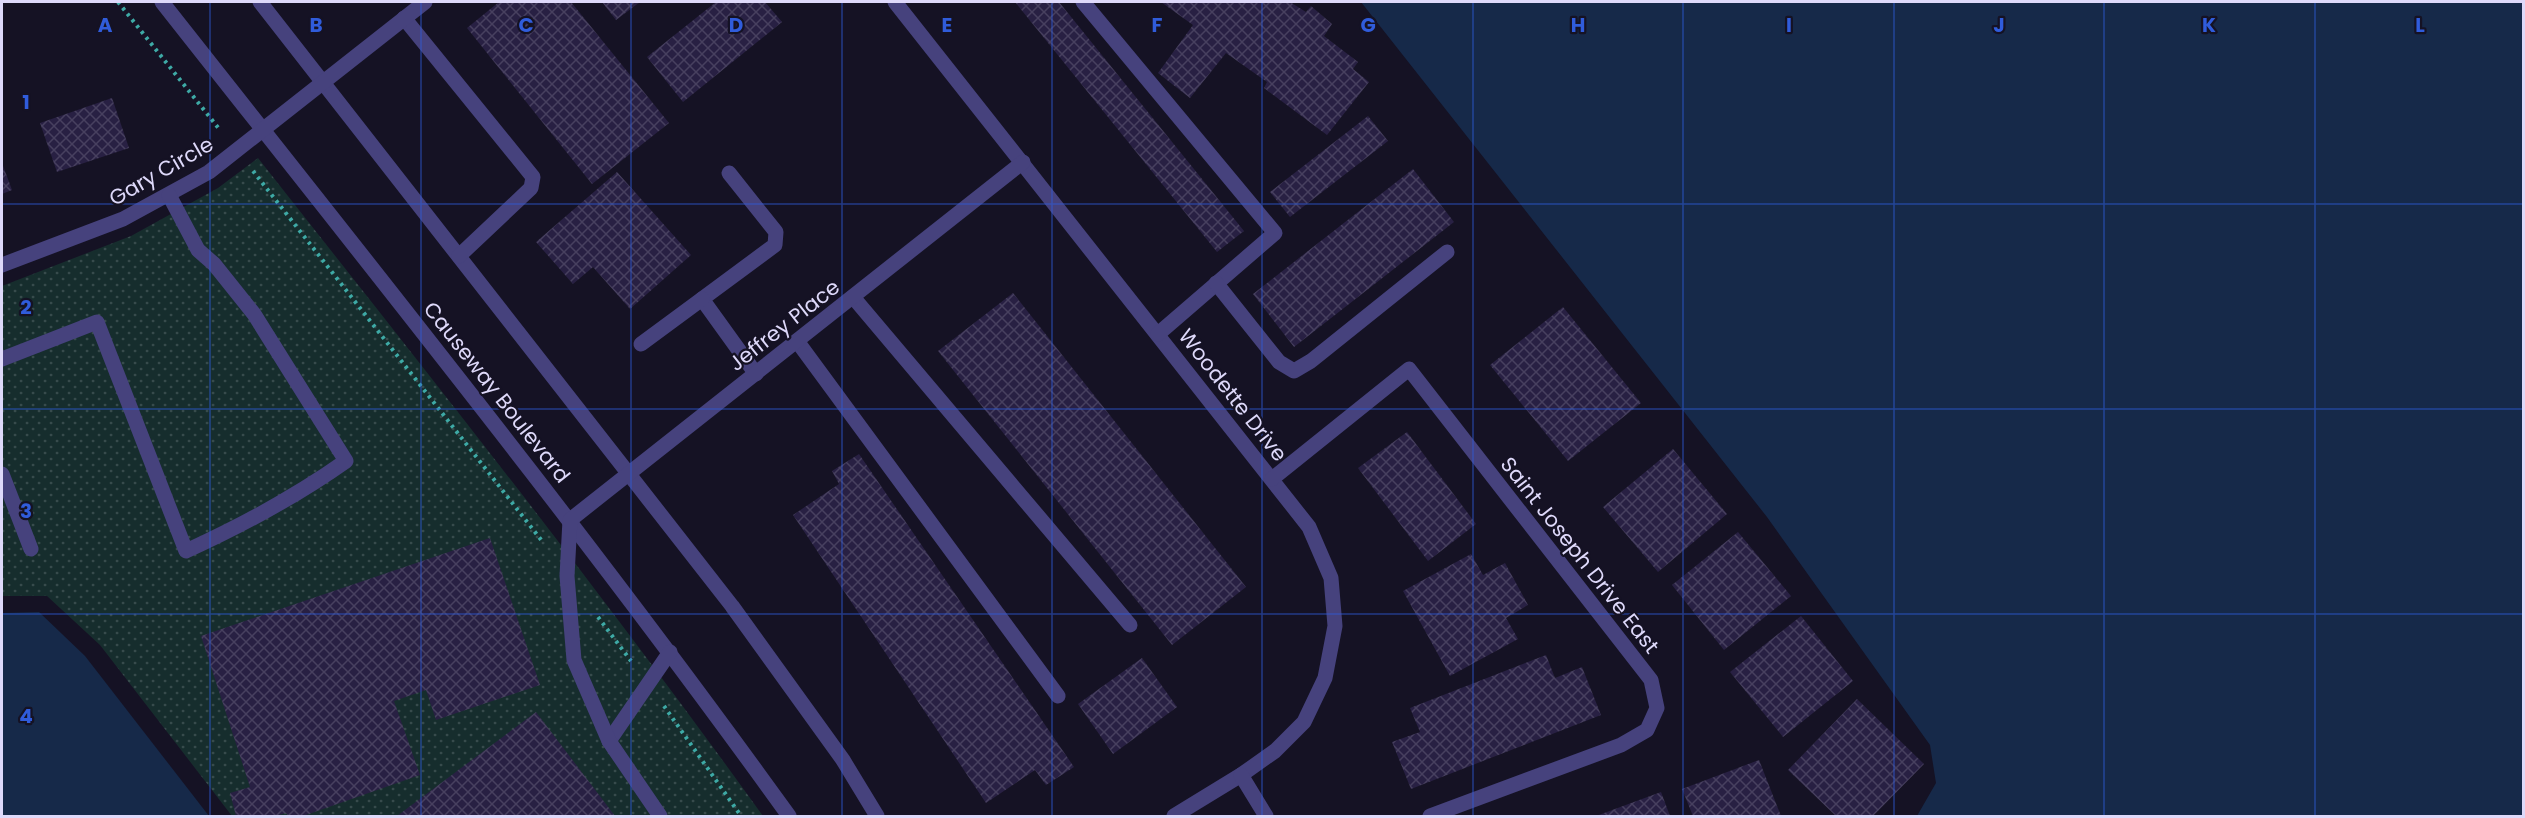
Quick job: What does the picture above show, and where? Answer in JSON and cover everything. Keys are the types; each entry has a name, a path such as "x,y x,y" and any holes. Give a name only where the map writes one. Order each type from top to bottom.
{"street":[{"name":"Causeway Boulevard","path":"162,2 570,520 670,652 789,816"},
{"path":"260,2 739,616 843,760 877,816"},
{"name":"Gary Circle","path":"2,265 123,219 209,172 425,2"},
{"path":"1083,2 1275,233 1158,334"},
{"name":"Woodette Drive","path":"898,3 1309,527 1330,578 1335,626 1325,678 1304,722 1275,751 1174,816"},
{"path":"404,18 533,177 531,188 459,256"},
{"name":"Jeffrey Place","path":"570,520 1023,162"},
{"path":"641,344 775,245 776,232 729,173"},
{"path":"2,359 97,322 186,550 250,522 309,488 346,461 254,314 214,264 198,250 169,195"},
{"path":"1216,283 1279,362 1294,371 1311,361 1447,252"},
{"path":"853,297 1130,625"},
{"path":"702,299 756,374"},
{"path":"797,341 1058,696"},
{"name":"Saint Joseph Drive East","path":"1272,478 1409,369 1650,680 1657,708 1647,730 1621,745 1430,816"},
{"path":"2,474 31,549"},
{"path":"570,520 567,576 574,660 609,741 660,816"},
{"path":"609,741 670,652"},
{"path":"1241,775 1266,816"}],"path":[{"path":"118,2 529,524 567,576"},
{"path":"595,612 741,816"}],"green space":[{"path":"258,158 578,567 763,816 232,816 100,645 47,596 2,596 2,286 131,236 218,188"}],"water":[{"path":"1361,2 2523,2 2523,816 1917,816 1936,783 1930,745 1767,517"},
{"path":"39,612 85,656 209,816 2,816 2,613"}],"building":[{"path":"499,2 571,2 669,123 592,184 467,28"},
{"path":"602,2 640,2 616,20"},
{"path":"716,2 765,2 782,22 683,102 647,57"},
{"path":"1015,2 1059,2 1244,231 1217,252"},
{"path":"1161,2 1290,2 1306,12 1311,6 1332,24 1324,36 1358,62 1353,69 1369,82 1327,135 1264,88 1267,82 1226,53 1190,98 1158,73 1193,25"},
{"path":"112,98 129,148 57,172 40,123"},
{"path":"1368,116 1388,141 1290,217 1270,192"},
{"path":"2,163 12,190 2,194"},
{"path":"1413,169 1454,222 1294,347 1253,294"},
{"path":"617,172 691,255 630,309 593,267 573,284 536,242"},
{"path":"1013,293 1246,587 1172,645 938,351"},
{"path":"1563,307 1641,403 1568,461 1490,365"},
{"path":"1407,432 1476,524 1428,561 1358,468"},
{"path":"1673,449 1727,514 1658,572 1603,507"},
{"path":"859,454 1074,767 1046,785 1035,770 986,803 793,515 839,484 832,471"},
{"path":"1738,532 1791,596 1724,650 1672,585"},
{"path":"490,538 540,685 436,720 426,690 394,701 420,775 303,816 288,816 286,813 275,816 236,816 230,793 250,787 201,636"},
{"path":"1471,554 1483,575 1505,563 1528,605 1506,618 1518,639 1450,676 1403,591"},
{"path":"1801,616 1853,681 1783,737 1730,672"},
{"path":"1546,655 1555,678 1582,667 1601,715 1411,789 1392,742 1420,732 1410,708"},
{"path":"1142,658 1177,707 1113,754 1078,704"},
{"path":"1857,699 1924,764 1873,816 1836,816 1788,770"},
{"path":"536,712 615,816 397,816"},
{"path":"1759,760 1781,816 1693,816 1682,789"},
{"path":"1661,792 1670,816 1596,816"}]}
